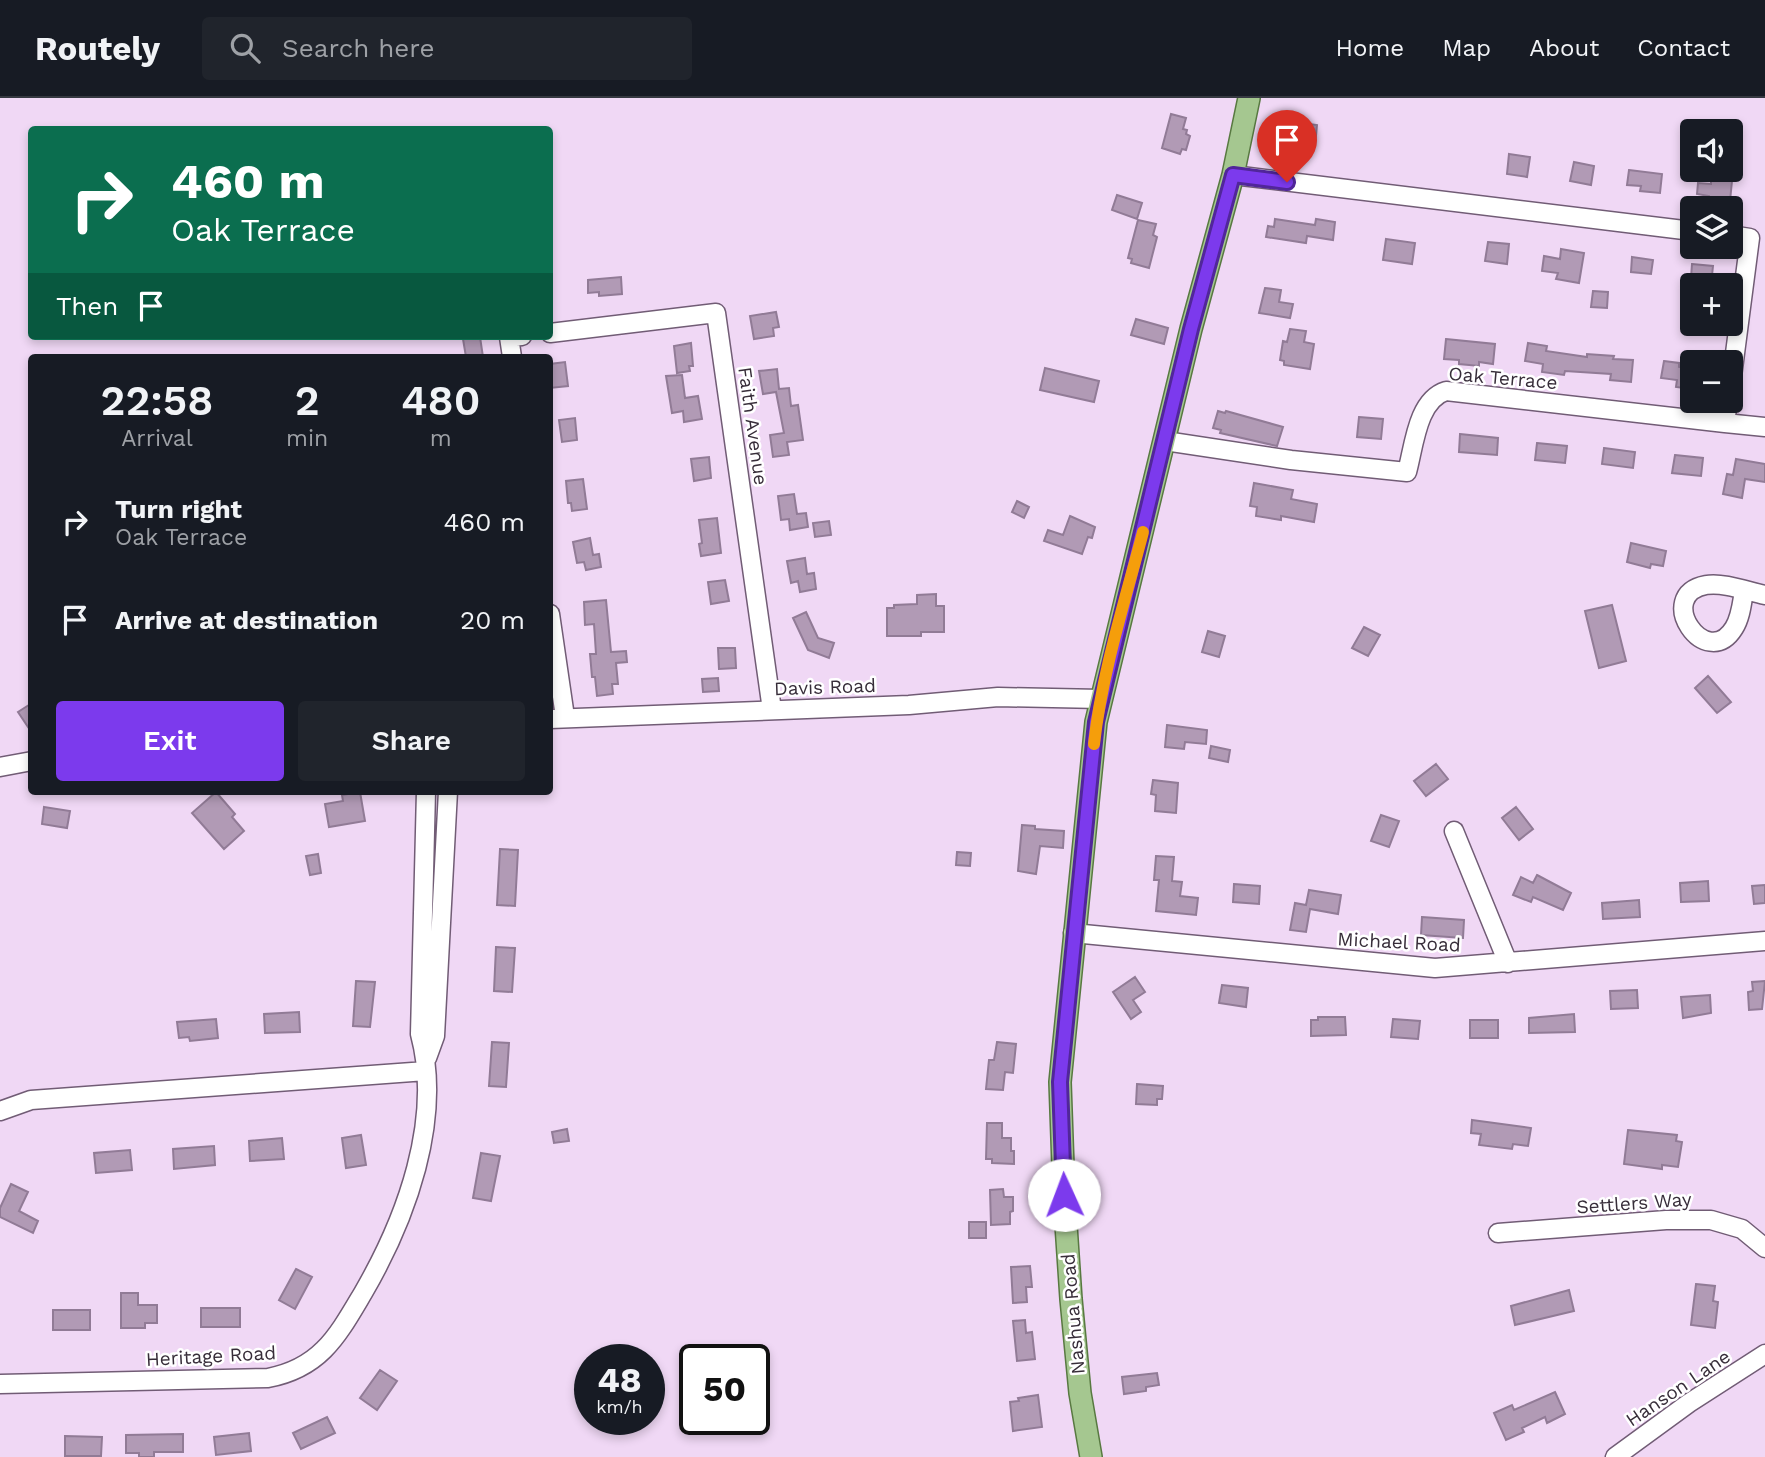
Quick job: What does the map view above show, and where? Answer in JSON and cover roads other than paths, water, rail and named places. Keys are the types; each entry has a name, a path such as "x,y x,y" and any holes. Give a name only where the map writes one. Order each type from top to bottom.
{"main road":[{"name":"Nashua Road","path":"1091,1457 1080,1393 1063,1170 1060,1082 1096,722 1191,329 1233,175 1249,98"}],"street":[{"path":"1233,175 1680,230"},
{"path":"1736,350 1751,238 1743,237"},
{"name":"Faith Avenue","path":"553,333 716,313 772,710"},
{"name":"Oak Terrace","path":"1166,441 1282,459 1407,472 1426,408 1434,397 1446,391 1765,428"},
{"path":"1726,423 1727,413"},
{"path":"1744,591 1765,594"},
{"path":"553,659 557,718"},
{"name":"Davis Road","path":"557,718 909,705 998,697 1101,699"},
{"path":"0,767 28,762"},
{"name":"Heritage Road","path":"0,1384 260,1379 284,1374 313,1360 341,1330 385,1255 398,1226 418,1157 424,1124 427,1065 435,1036 424,888 426,795"},
{"name":"Heritage Road","path":"430,978 443,890 448,795"},
{"path":"1454,831 1508,963"},
{"path":"424,888 443,890"},
{"name":"Michael Road","path":"1073,933 1418,968 1451,968 1765,941"},
{"path":"0,1111 32,1100 427,1065"},
{"name":"Settlers Way","path":"1498,1233 1666,1220 1711,1220 1742,1230 1765,1248"},
{"name":"Hanson Lane","path":"1615,1457 1689,1403 1765,1354"}]}
